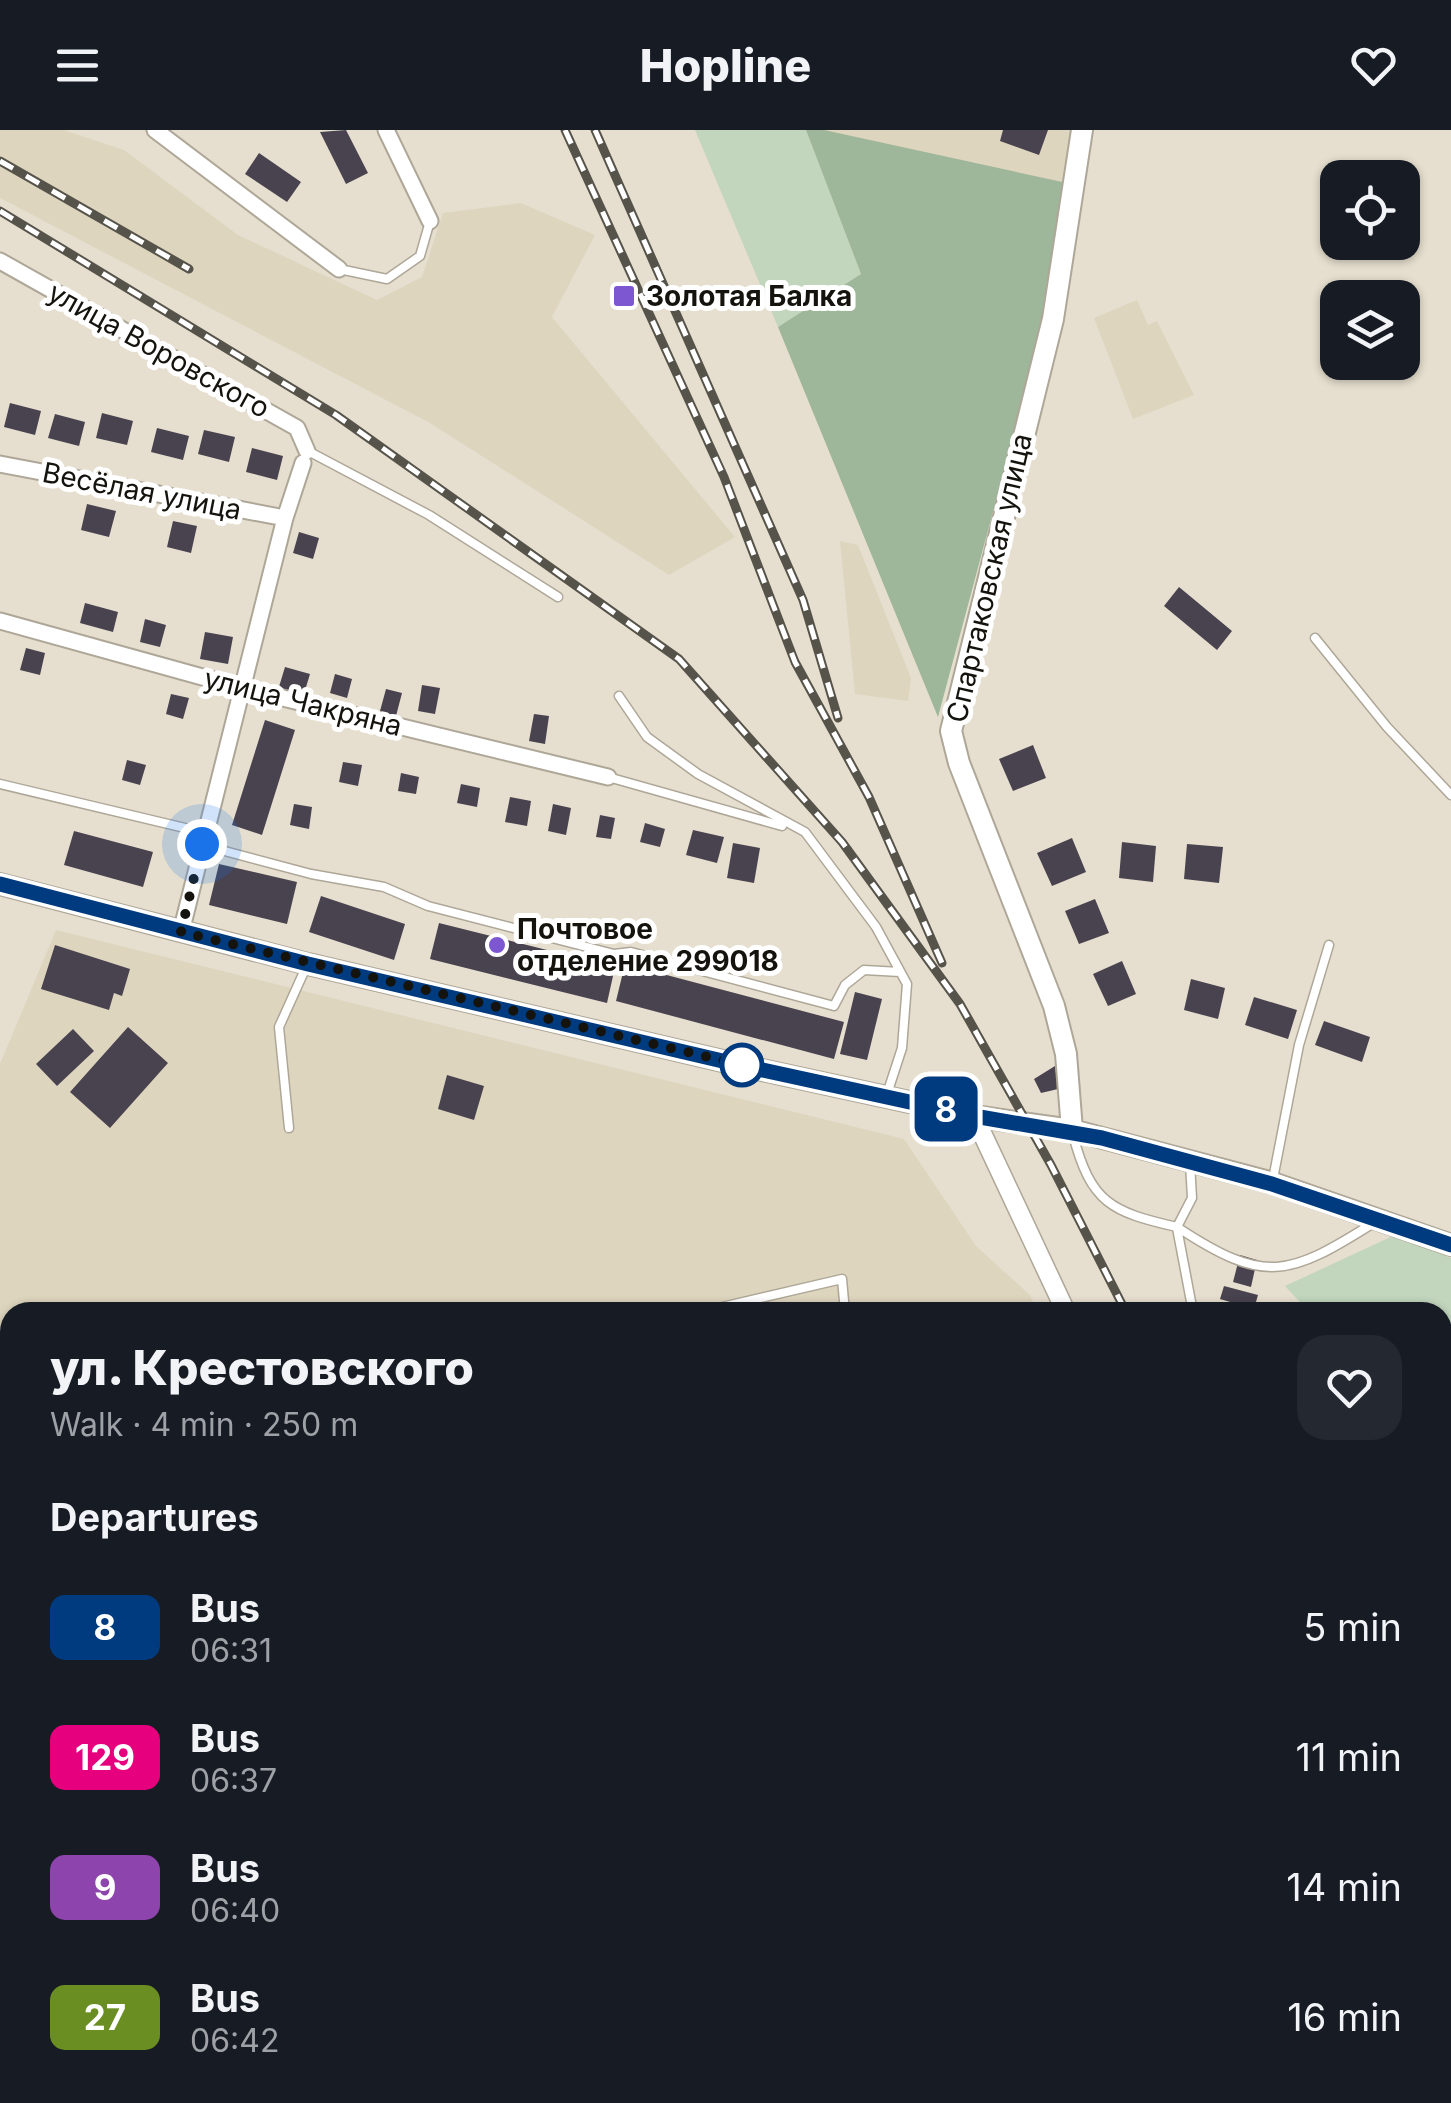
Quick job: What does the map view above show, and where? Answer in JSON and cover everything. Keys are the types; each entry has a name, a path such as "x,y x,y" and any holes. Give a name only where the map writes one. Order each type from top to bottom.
{"main road":[{"name":"Спартаковская улица","path":"1072,1130 1066,1054 1054,1006 959,762 951,730 1053,319 1082,130"},
{"path":"0,884 308,964 974,1116 1072,1130 1272,1184 1451,1245"}],"street":[{"path":"155,130 339,269"},
{"path":"386,130 430,221"},
{"name":"улица Воровского","path":"0,260 297,428 305,457"},
{"path":"181,932 284,518 305,457"},
{"name":"Весёлая улица","path":"0,464 284,518"},
{"name":"улица Чакряна","path":"0,621 242,688 608,776"},
{"path":"974,1116 1061,1302"}],"lane":[{"path":"339,269 387,280 420,256 430,221"},
{"path":"305,457 429,516 558,597"},
{"path":"1315,638 1387,727 1451,795"},
{"path":"619,696 648,737 685,765 758,811 804,832 876,927 907,984 902,1048 886,1096"},
{"path":"608,776 804,832"},
{"path":"0,784 204,839 311,874 384,887 428,906 614,954 630,952 834,1006 845,985 864,970 900,972"},
{"path":"1272,1184 1299,1045 1329,945"},
{"path":"289,1128 278,1027 308,964"},
{"path":"1072,1130 1082,1169 1098,1194 1121,1214 1177,1228 1226,1260 1278,1270 1344,1242 1381,1219"},
{"path":"1190,1160 1192,1198 1177,1228 1191,1302"},
{"path":"743,1302 842,1278 844,1302"}],"shaded area":[{"path":"0,130 64,130 124,150 238,235 377,300 422,277 443,213 521,203 595,235 552,317 735,537 669,575 430,423 0,198"},
{"path":"821,130 1082,130 1073,185"},
{"path":"1137,300 1148,325 1157,321 1194,395 1133,419 1094,318"},
{"path":"840,541 858,545 911,678 908,701 855,694"},
{"path":"56,930 904,1139 976,1246 1033,1302 0,1302 0,1064"}],"green space":[{"path":"695,130 806,130 861,274 778,327"},
{"path":"806,130 824,130 1067,183 1036,351 938,717 778,327 861,274"},
{"path":"1397,1234 1451,1258 1451,1302 1300,1302 1285,1286"}],"building":[{"path":"346,130 368,173 346,184 320,132"},
{"path":"1003,130 1048,130 1039,155 1000,141"},
{"path":"259,153 301,182 287,202 245,174"},
{"path":"10,403 41,411 35,435 4,427"},
{"path":"102,413 133,421 127,445 96,438"},
{"path":"55,414 85,422 79,446 48,438"},
{"path":"157,428 189,436 183,460 151,452"},
{"path":"204,430 235,437 229,462 198,454"},
{"path":"252,448 283,456 277,480 246,472"},
{"path":"87,504 116,511 109,537 81,530"},
{"path":"173,521 197,526 191,553 167,547"},
{"path":"299,532 319,538 313,559 293,553"},
{"path":"1179,587 1232,631 1217,650 1164,606"},
{"path":"85,603 118,612 113,632 80,623"},
{"path":"145,619 166,625 160,647 140,642"},
{"path":"205,632 233,637 228,664 200,659"},
{"path":"26,648 45,653 40,675 20,670"},
{"path":"285,667 310,674 303,697 278,690"},
{"path":"335,674 352,679 347,698 330,693"},
{"path":"422,685 440,688 435,714 418,711"},
{"path":"386,689 402,693 396,716 380,711"},
{"path":"171,694 189,698 183,719 166,714"},
{"path":"534,714 549,716 545,744 529,741"},
{"path":"265,720 295,730 262,835 232,825"},
{"path":"1033,745 1046,778 1013,791 999,759"},
{"path":"127,760 146,765 140,785 122,780"},
{"path":"343,762 362,765 358,786 339,782"},
{"path":"401,773 419,777 416,794 398,791"},
{"path":"461,784 480,788 477,807 457,803"},
{"path":"510,797 531,801 527,826 505,822"},
{"path":"294,804 312,807 309,829 290,825"},
{"path":"553,804 571,808 566,835 548,831"},
{"path":"600,815 615,818 611,839 596,837"},
{"path":"645,823 665,829 660,847 640,842"},
{"path":"693,830 724,837 717,863 686,855"},
{"path":"74,831 153,852 143,887 64,865"},
{"path":"1072,838 1086,872 1052,886 1037,853"},
{"path":"1122,842 1156,846 1153,882 1119,878"},
{"path":"733,843 760,848 754,883 727,878"},
{"path":"1187,844 1223,847 1219,883 1184,879"},
{"path":"219,864 297,882 287,924 209,905"},
{"path":"321,896 405,924 394,960 309,932"},
{"path":"1095,899 1109,933 1079,944 1065,911"},
{"path":"439,923 615,967 607,1003 430,959"},
{"path":"55,945 130,969 122,996 114,993 109,1010 41,989"},
{"path":"1122,961 1136,994 1108,1006 1093,974"},
{"path":"625,964 844,1022 834,1059 616,1001"},
{"path":"1191,979 1225,988 1218,1019 1184,1010"},
{"path":"855,992 882,999 867,1060 840,1054"},
{"path":"1254,997 1297,1010 1288,1039 1245,1025"},
{"path":"1324,1021 1370,1037 1362,1062 1315,1045"},
{"path":"128,1027 168,1063 110,1128 70,1092"},
{"path":"73,1029 94,1051 57,1086 36,1064"},
{"path":"1055,1066 1058,1089 1041,1093 1034,1079"},
{"path":"447,1075 484,1086 474,1120 438,1109"},
{"path":"1240,1255 1257,1260 1251,1287 1233,1282"},
{"path":"1224,1286 1258,1295 1256,1302 1220,1299"}],"railway":[{"path":"565,130 724,477 795,662 869,797 942,963"},
{"path":"595,130 803,600 838,718"},
{"path":"0,161 189,269"},
{"path":"0,211 336,415 679,659 842,842 960,1004 1051,1165 1121,1302"}],"bus line":[{"name":"8","path":"0,884 308,964 744,1066 974,1116 1072,1130 1272,1184 1451,1245"}],"place":[{"name":"Золотая Балка","path":"624,296"},
{"name":"Почтовое отделение 299018","path":"497,945"}],"route":[{"path":"202,844 181,932 742,1065"}]}
